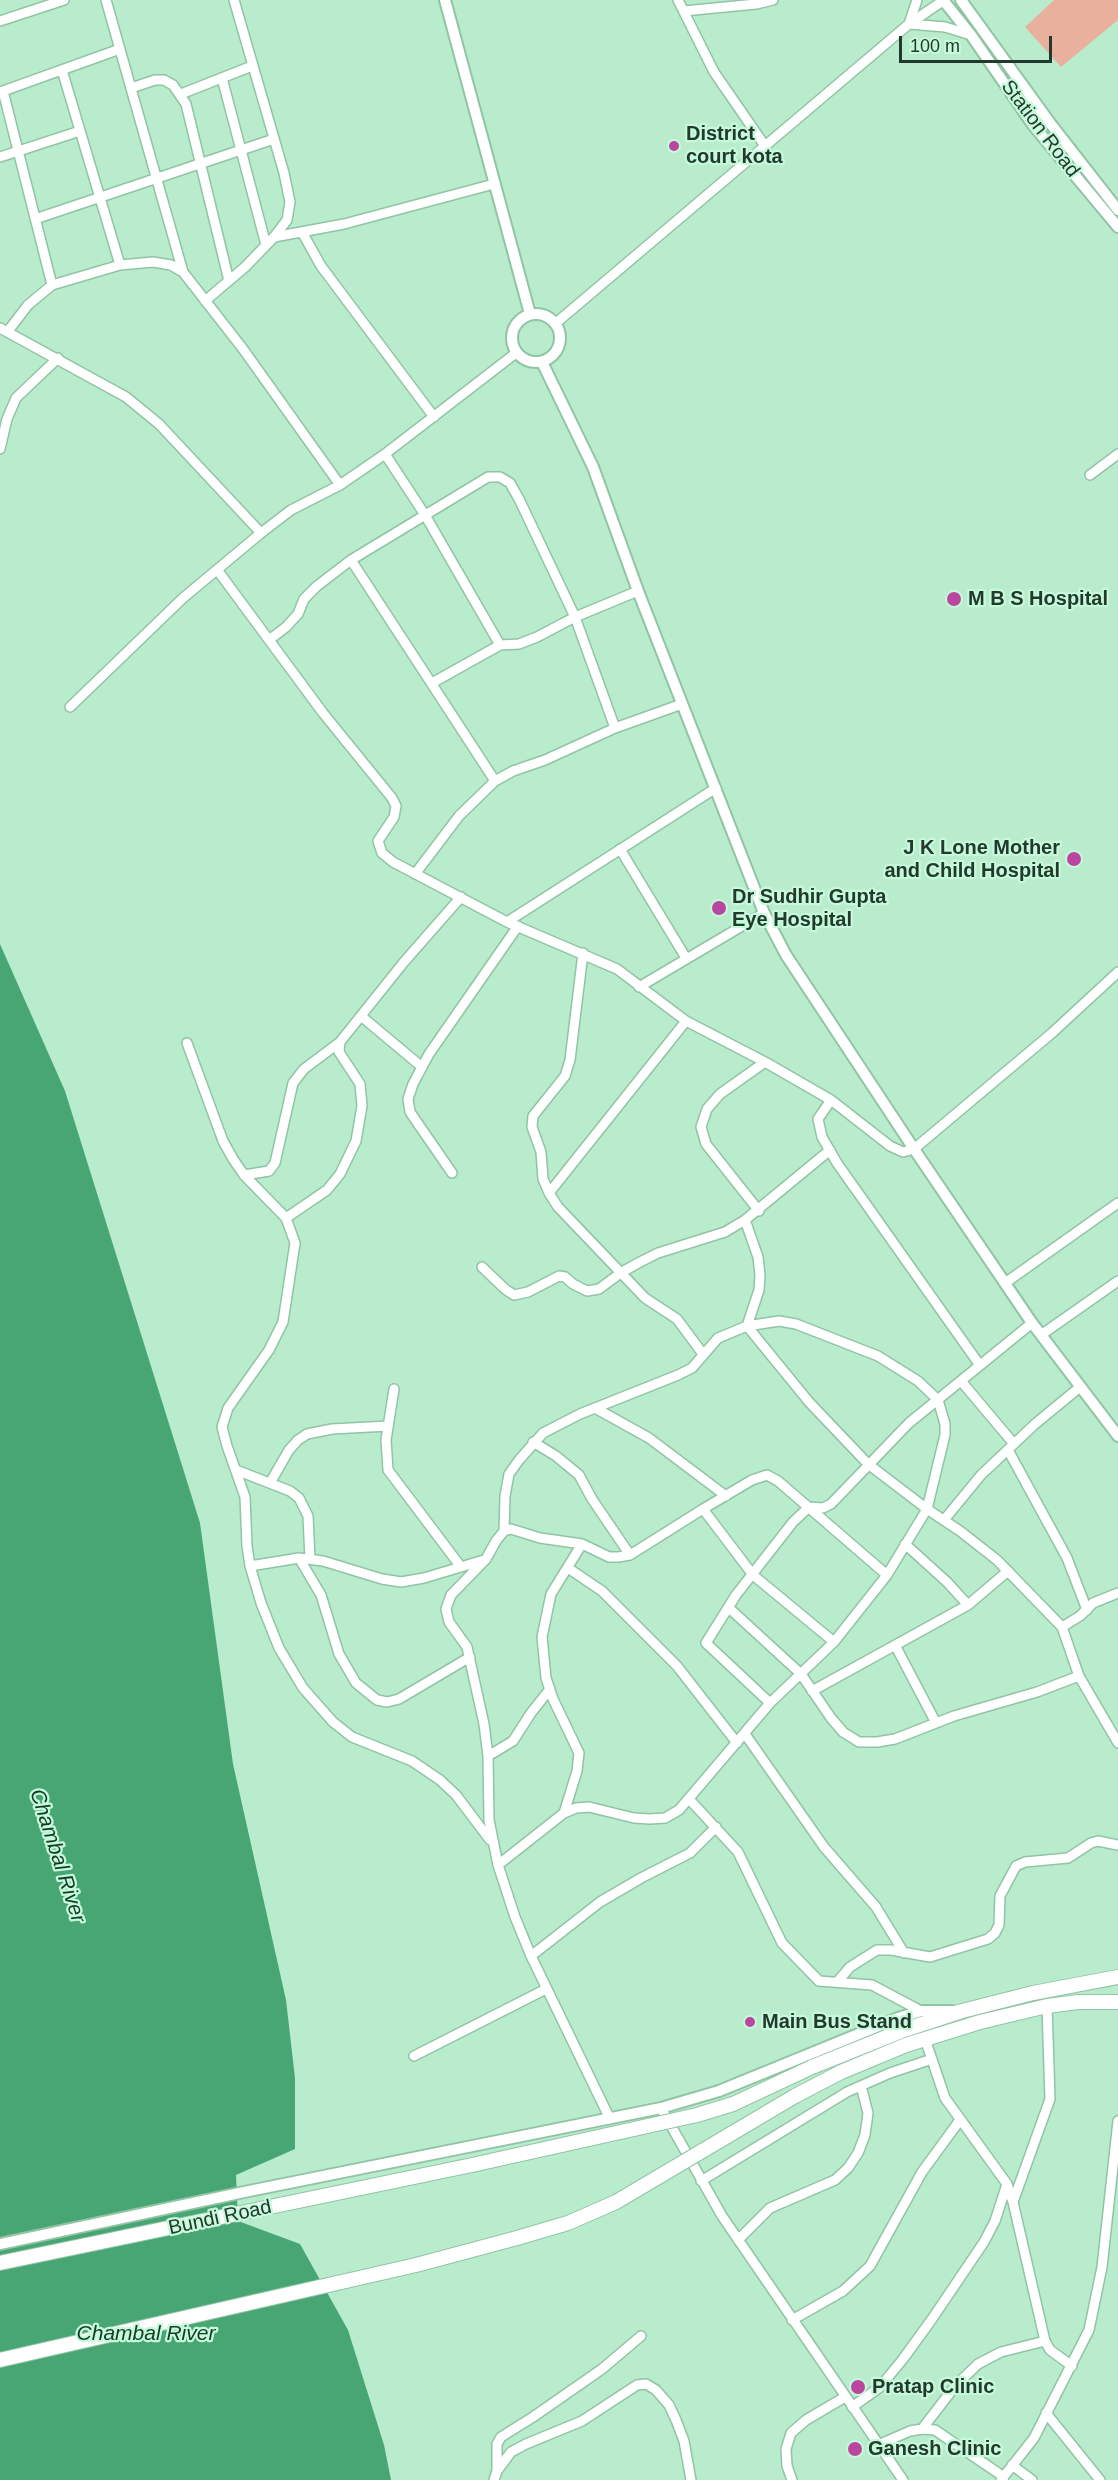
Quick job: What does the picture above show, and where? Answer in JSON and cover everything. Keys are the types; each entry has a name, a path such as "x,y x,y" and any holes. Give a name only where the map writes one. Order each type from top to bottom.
{"main road":[{"name":"Bundi Road","path":"0,2263 440,2172 697,2115 733,2104 812,2067 904,2030 962,2011 1033,1993 1118,1977"},
{"path":"0,2360 416,2265 568,2223 616,2202 795,2096 841,2072 906,2045 1047,2006 1078,2002 1118,2003 1115,1995 1118,1981"}],"street":[{"path":"0,21 64,0"},
{"path":"106,0 183,273"},
{"path":"205,301 274,237 287,220 290,202 234,0"},
{"path":"445,0 530,314"},
{"path":"678,0 714,72 765,146"},
{"path":"684,11 756,4 773,0"},
{"path":"909,24 917,0"},
{"path":"556,323 909,24 944,0"},
{"name":"Station Road","path":"944,0 1033,125 1118,227"},
{"name":"Station Road","path":"961,0 1050,123 1118,210"},
{"path":"909,24 945,27 971,35"},
{"path":"52,285 2,91 120,49"},
{"path":"181,94 252,66"},
{"path":"62,70 102,198 120,265"},
{"path":"222,78 266,245"},
{"path":"131,88 155,80 164,80 181,94 186,104 229,281"},
{"path":"0,157 80,131"},
{"path":"35,219 274,139"},
{"path":"274,237 344,224 494,184"},
{"path":"302,232 321,266 434,417"},
{"path":"261,533 159,424 126,397 4,329 52,285 120,265 153,262 171,265 183,273 243,348 340,485"},
{"path":"530,314 540,314 556,323 560,332 557,351 551,358 542,362 523,359 516,353 512,344 515,326 521,318 530,314"},
{"path":"70,707 183,598 261,533 291,510 340,485 385,454 516,353"},
{"path":"0,449 7,419 16,398 58,358"},
{"path":"542,362 592,467 764,913 786,955 1032,1323 1118,1437"},
{"path":"385,454 424,515 500,645"},
{"path":"1090,475 1118,454"},
{"path":"269,640 298,614 304,599 317,586 351,560 489,477 500,477 510,483 575,617 615,728"},
{"path":"351,560 495,781"},
{"path":"218,571 323,713 392,798 396,806 394,817 378,841 382,853 393,862 507,922 617,969 686,1021 831,1100 890,1146 903,1152 914,1149 1052,1034 1118,972"},
{"path":"432,683 500,645 519,644 575,617 638,591"},
{"path":"415,874 459,816 495,781 513,771 545,760 615,728 682,704"},
{"path":"507,922 716,788"},
{"path":"620,849 686,958"},
{"path":"244,1175 269,1171 275,1163 281,1145 293,1083 304,1069 340,1041 461,897"},
{"path":"639,987 764,913"},
{"path":"452,1173 410,1112 408,1099 413,1083 422,1067 518,926"},
{"path":"583,953 570,1060 565,1076 533,1116 532,1127 541,1152 543,1179 549,1194 588,1239 645,1298 677,1319 703,1354"},
{"path":"360,1016 422,1067"},
{"path":"549,1194 686,1021"},
{"path":"286,1218 327,1190 340,1174 356,1141 362,1106 360,1084 339,1052 340,1041"},
{"path":"187,1043 223,1141 244,1175 286,1218 295,1243 283,1322 269,1350 228,1407 222,1427 226,1446 245,1497 250,1566 261,1604 279,1648 303,1688 321,1710 352,1737 405,1758 440,1780 456,1795 492,1842"},
{"path":"759,1211 706,1144 701,1127 707,1109 720,1094 765,1062"},
{"path":"831,1100 818,1119 820,1131 830,1150 980,1364"},
{"path":"482,1267 514,1295 528,1292 559,1276 565,1277 587,1291 599,1289 622,1272 658,1253 725,1232 745,1220 759,1211 830,1150"},
{"path":"1005,1283 1118,1203"},
{"path":"745,1220 758,1257 760,1275 759,1290 747,1326"},
{"path":"1041,1335 1118,1281"},
{"path":"498,1864 564,1813 576,1808 589,1807 634,1818 665,1818 679,1810 771,1704 834,1642 887,1575 927,1509 945,1435 945,1424 938,1400 918,1381 878,1356 796,1324 779,1321 747,1326 718,1338 692,1368 595,1408 543,1433 533,1442 510,1474 505,1496 504,1531"},
{"path":"771,1704 706,1643 729,1608 793,1522 809,1507 823,1508 831,1504 909,1423 1032,1323"},
{"path":"747,1326 809,1402 868,1464 960,1531 1008,1571 1062,1626 1079,1676 1118,1743"},
{"path":"961,1381 1011,1447 1067,1558 1086,1610"},
{"path":"944,1520 981,1475 1080,1387"},
{"path":"394,1389 386,1440 388,1470 461,1567"},
{"path":"595,1408 649,1438 726,1496"},
{"path":"270,1483 289,1450 307,1434 332,1429 388,1426"},
{"path":"533,1442 556,1456 579,1475 592,1499 630,1555"},
{"path":"236,1470 290,1491 304,1505 308,1516 310,1559"},
{"path":"610,2120 531,1956 515,1917 498,1864 489,1820 488,1756 484,1724 467,1647 448,1622 446,1609 451,1595 486,1559 504,1531 511,1529 549,1540 582,1544 609,1557 630,1555 752,1480 767,1475 778,1480 887,1575"},
{"path":"703,1509 753,1575 834,1642"},
{"path":"564,1813 578,1771 579,1753 546,1678 542,1637 551,1594 582,1544"},
{"path":"904,1544 947,1582 968,1605"},
{"path":"250,1566 299,1558 310,1559 401,1582 424,1578 486,1559"},
{"path":"299,1558 321,1595 339,1654 356,1683 377,1700 387,1702 399,1699 470,1657"},
{"path":"568,1568 602,1591 677,1666 737,1743"},
{"path":"812,1691 968,1605 1008,1571"},
{"path":"1062,1626 1093,1603 1118,1593"},
{"path":"729,1608 801,1674 843,1732 859,1742 895,1739 936,1723 1079,1676"},
{"path":"895,1645 936,1723"},
{"path":"488,1756 513,1742 531,1713 550,1689"},
{"path":"745,1734 824,1847 876,1907 904,1953"},
{"path":"689,1799 738,1852 782,1943 819,1981 872,1985 921,2011"},
{"path":"531,1956 600,1902 690,1853 716,1827"},
{"path":"838,1981 850,1967 878,1950 930,1957 988,1939 999,1925 1000,1896 1016,1866 1025,1862 1068,1858 1080,1852 1090,1843 1098,1841 1118,1845"},
{"path":"414,2056 546,1989"},
{"path":"1013,2202 1050,2098 1047,2006"},
{"path":"0,2244 661,2108 719,2091 826,2046 921,2011 962,2011"},
{"path":"925,2039 945,2098 1007,2184 1045,2341 1050,2350 1072,2366"},
{"path":"701,2181 810,2113 861,2086 890,2073 932,2060"},
{"path":"738,2240 770,2208 835,2180 848,2168 858,2153 865,2135 868,2113 861,2086"},
{"path":"661,2108 701,2181 738,2240 903,2480"},
{"path":"792,2320 843,2291 870,2265 922,2172 960,2120"},
{"path":"878,2445 922,2428 935,2430 1002,2478 1034,2438 1089,2330 1102,2267 1118,2121"},
{"path":"852,2407 880,2386 932,2319 984,2242 995,2221 1007,2184"},
{"path":"495,2476 497,2444 501,2437 602,2369 641,2336"},
{"path":"922,2428 956,2385 978,2364 1001,2352 1045,2341"},
{"path":"495,2476 511,2452 582,2421 637,2385 646,2384 656,2390 669,2405 684,2441 691,2480"},
{"path":"792,2480 787,2466 786,2449 791,2433 806,2420 845,2397"},
{"path":"1046,2413 1100,2480"},
{"path":"1012,2466 1032,2480"}],"shaded area":[{"path":"1054,0 1118,0 1118,20 1061,67 1025,27"}],"water":[{"name":"Chambal River","path":"0,944 65,1091 200,1523 233,1764 286,2000 295,2078 295,2149 236,2175 238,2221 300,2244 348,2330 384,2445 391,2480 0,2480"}],"place":[{"name":"District court kota","path":"674,146"},
{"name":"M B S Hospital","path":"954,599"},
{"name":"J K Lone Mother and Child Hospital","path":"1074,859"},
{"name":"Dr Sudhir Gupta Eye Hospital","path":"719,908"},
{"name":"Main Bus Stand","path":"750,2022"},
{"name":"Pratap Clinic","path":"858,2387"},
{"name":"Ganesh Clinic","path":"855,2449"}]}
